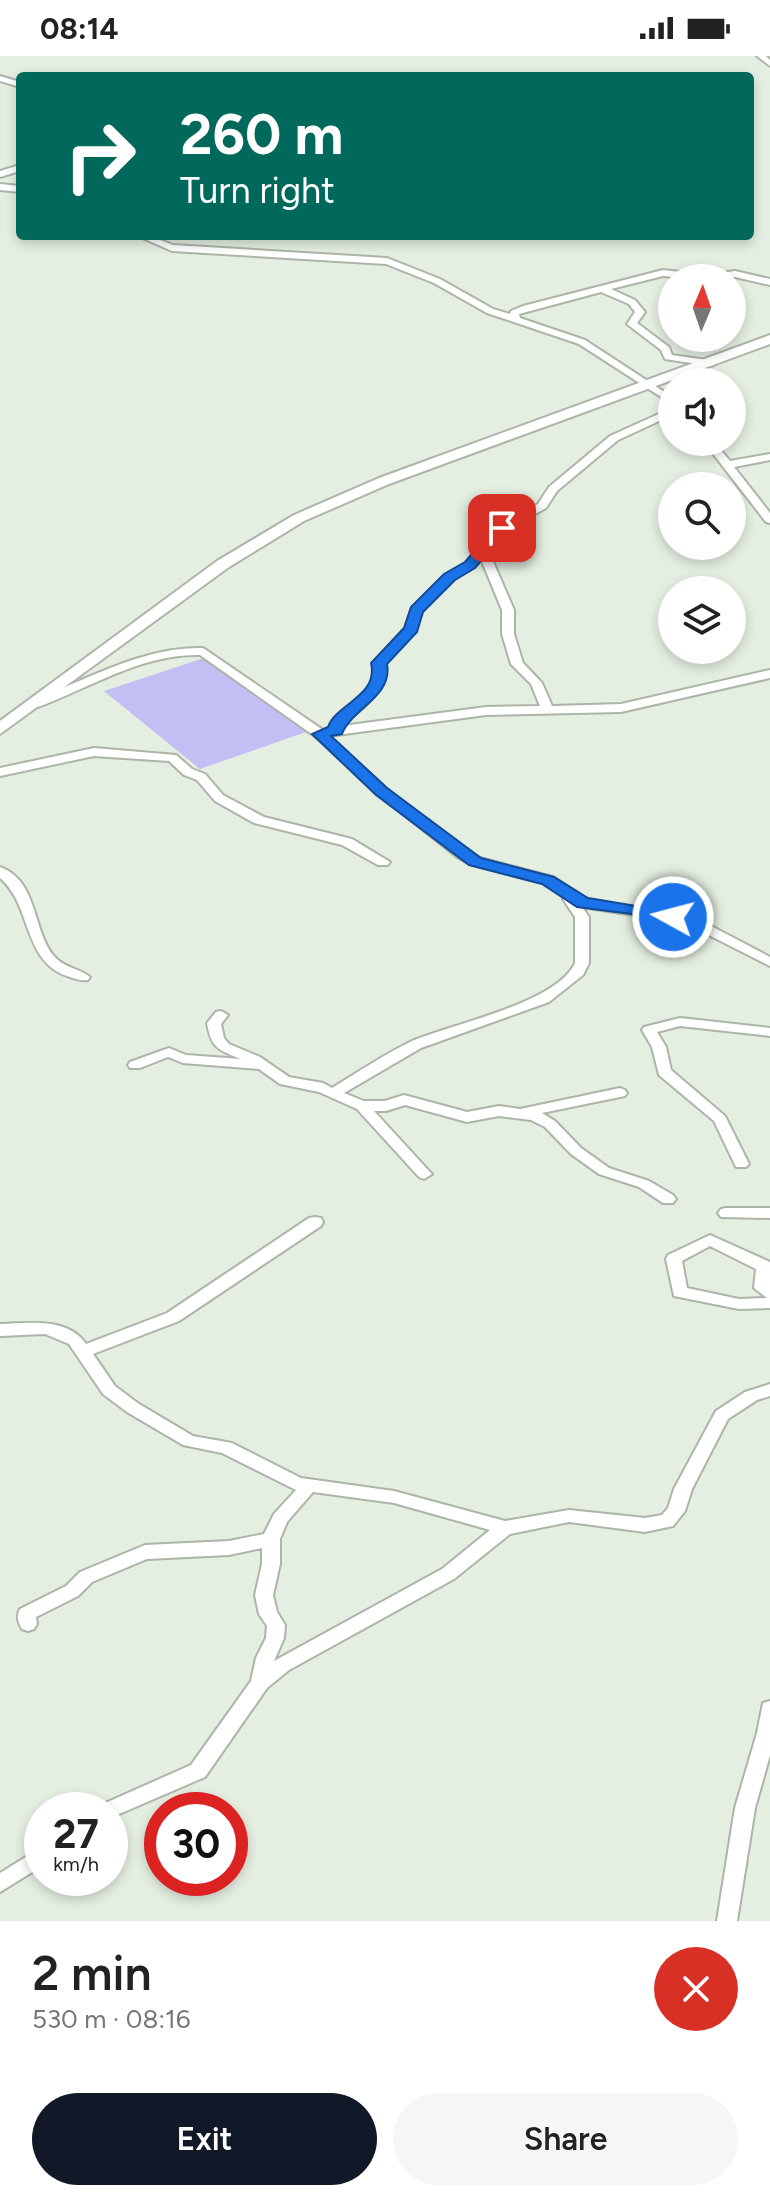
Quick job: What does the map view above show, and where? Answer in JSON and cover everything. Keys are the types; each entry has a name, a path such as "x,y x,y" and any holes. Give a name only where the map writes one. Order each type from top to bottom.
{"main road":[{"path":"0,729 223,564 299,518 384,481 770,339"}],"street":[{"path":"761,56 770,64"},
{"path":"152,240 172,248 387,261 437,281 490,311 582,342 658,390"},
{"path":"515,318 514,313 519,311 600,287 670,273 707,278 735,274 770,282"},
{"path":"600,287 637,305 640,312 632,324 666,349 668,357 711,363"},
{"path":"336,730 336,724 368,698 380,670 379,663 411,629 416,610 450,577 484,552 502,528 542,506 553,489 614,438 658,418"},
{"path":"720,456 770,520"},
{"path":"727,465 770,457"},
{"path":"754,500 770,497"},
{"path":"484,552 508,610 508,634 517,664 536,683 548,711"},
{"path":"34,704 147,661 196,650 212,656 320,734 373,784 462,854 475,861 548,880 567,894 598,907 689,920 770,962"},
{"path":"320,734 486,711 621,708 770,674"},
{"path":"0,772 94,752 172,758 188,772 201,777 219,798 259,820 347,842 383,862"},
{"path":"0,871 14,879 22,890 47,962 59,971 83,977"},
{"path":"332,1094 416,1045 557,991 582,963 582,917 567,894"},
{"path":"221,1015 214,1023 217,1039 224,1047 263,1065 285,1081 323,1088 362,1106 386,1106 404,1100 467,1117 499,1111 521,1114 550,1124 576,1151 604,1171 644,1184 668,1199"},
{"path":"741,1164 720,1119 664,1072 659,1047 649,1030 680,1022 770,1032"},
{"path":"135,1065 169,1052 183,1059 263,1065"},
{"path":"521,1114 620,1093"},
{"path":"362,1106 424,1174"},
{"path":"726,1213 770,1213"},
{"path":"82,1352 173,1317 315,1222"},
{"path":"770,1293 762,1288 764,1266 710,1240 674,1259 680,1292 739,1304 770,1303"},
{"path":"0,1330 47,1328 75,1340 109,1390 189,1441 226,1447 308,1487 394,1497 505,1528 569,1516 645,1525 667,1521 676,1511 683,1489 722,1415 751,1396 770,1390"},
{"path":"260,1683 265,1658 275,1638 276,1625 268,1614 264,1595 271,1564 271,1539 280,1519 308,1487"},
{"path":"128,1802 198,1771 260,1683 282,1665 448,1574 505,1528"},
{"path":"28,1624 26,1614 45,1602 72,1591 86,1577 145,1552 229,1548 271,1539"},
{"path":"727,1921 745,1808 767,1733 770,1708"},
{"path":"0,1884 24,1867"}],"shaded area":[{"path":"207,657 306,732 200,769 104,691"}],"route":[{"path":"502,528 484,552 450,577 416,610 411,629 379,663 376,684 368,698 336,724 336,730 320,734 382,791 475,861 548,880 583,903 673,917"}]}
